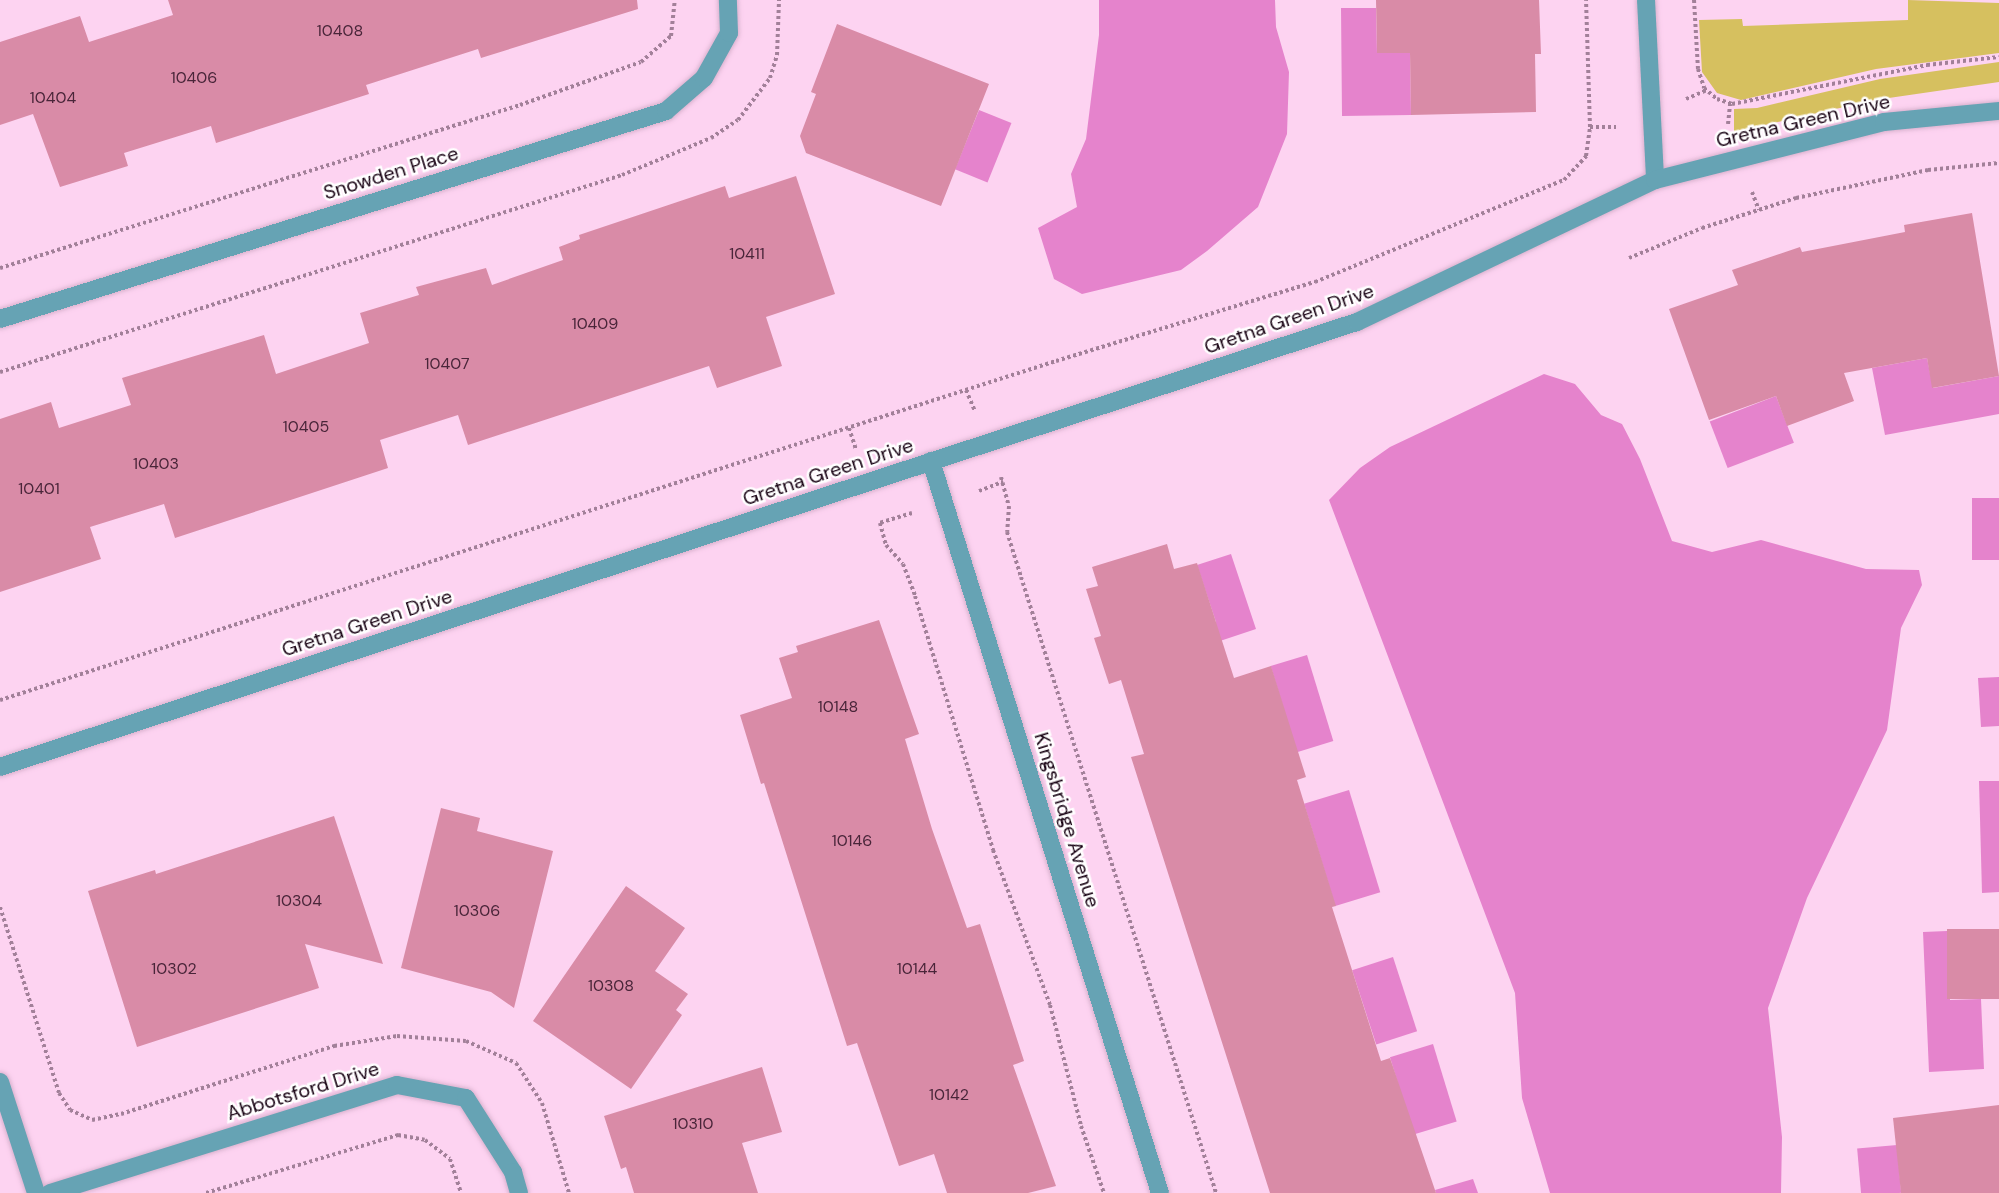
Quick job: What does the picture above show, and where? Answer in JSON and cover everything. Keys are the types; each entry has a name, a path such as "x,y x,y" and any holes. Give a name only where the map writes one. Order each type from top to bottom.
{"street":[{"name":"Snowden Place","path":"0,319 666,111 704,78 729,33 728,0"},
{"path":"1646,0 1655,180"},
{"name":"Gretna Green Drive","path":"0,767 1357,322 1655,180 1884,122 1999,111"},
{"name":"Kingsbridge Avenue","path":"931,461 1160,1193"},
{"path":"0,1082 36,1193"},
{"name":"Abbotsford Drive","path":"50,1193 397,1085 466,1098 513,1172 519,1193"}],"path":[{"path":"0,268 520,105 641,62 671,36 675,0"},
{"path":"0,700 966,390 1315,282 1564,180 1586,156 1590,127 1586,0"},
{"path":"1694,0 1698,69 1704,88 1717,99 1732,104 1927,65 1999,57"},
{"path":"1629,258 1702,228 1796,198 1928,170 1999,163"},
{"path":"966,390 989,443 1009,506 1008,532 1021,577 1216,1193"},
{"path":"849,428 857,453"},
{"path":"880,523 886,545 903,564 915,596 993,850 1050,1005 1081,1126 1104,1193"},
{"path":"0,907 59,1093 70,1110 92,1120 121,1114 334,1047 397,1036 466,1041 516,1063 542,1103 569,1193"},
{"path":"206,1193 398,1135 425,1140 450,1159 461,1193"}],"shaded area":[{"path":"1099,0 1275,0 1276,27 1289,72 1287,134 1258,207 1207,251 1181,270 1082,294 1054,279 1038,228 1077,207 1071,174 1086,139 1099,35"},
{"path":"1908,0 1999,3 1999,53 1876,69 1741,100 1717,93 1702,72 1699,20 1742,19 1743,26 1908,20"},
{"path":"1341,8 1376,8 1377,53 1410,53 1411,115 1342,116"},
{"path":"1999,62 1999,82 1875,100 1734,132 1734,109 1757,108 1880,79"},
{"path":"979,110 1011,123 987,182 955,169"},
{"path":"1927,358 1933,388 1999,376 1999,414 1885,435 1872,368"},
{"path":"1544,374 1575,384 1601,415 1622,424 1640,459 1672,541 1712,552 1761,540 1866,569 1919,570 1922,585 1901,628 1887,730 1807,898 1768,1008 1782,1137 1781,1193 1550,1193 1522,1098 1515,993 1329,500 1360,468 1390,447"},
{"path":"1776,396 1794,443 1728,468 1710,421"},
{"path":"1972,498 1999,498 1999,560 1972,560"},
{"path":"1231,554 1256,629 1205,646 1216,622 1197,565"},
{"path":"1307,655 1333,741 1297,752 1271,666"},
{"path":"1999,677 1999,726 1981,727 1978,678"},
{"path":"1979,781 1999,781 1999,892 1982,893"},
{"path":"1349,790 1380,892 1335,906 1304,804"},
{"path":"1947,931 1950,1000 1981,999 1984,1069 1929,1072 1923,932"},
{"path":"1393,957 1417,1031 1376,1044 1352,970"},
{"path":"1433,1044 1457,1121 1414,1135 1390,1057"},
{"path":"1897,1145 1901,1193 1861,1193 1857,1148"},
{"path":"1473,1179 1478,1193 1436,1193 1435,1190"}],"building":[{"path":"168,0 637,0 638,9 481,58 478,49 366,85 369,94 216,143 211,126 124,153 128,166 60,187 33,114 0,125 0,42 80,16 89,42 173,15"},
{"path":"1376,0 1539,0 1541,54 1535,54 1536,112 1411,115 1410,53 1377,53"},
{"path":"837,24 989,84 941,206 806,153 800,136 816,94 811,92"},
{"path":"796,176 835,294 766,317 782,366 717,388 709,366 468,445 458,415 380,440 388,468 175,538 164,504 90,527 101,559 0,592 0,419 51,402 59,428 131,405 122,378 264,335 276,374 369,343 360,313 419,295 416,287 486,268 492,285 563,260 559,247 580,239 579,235 725,186 729,198"},
{"path":"1972,213 1999,376 1932,388 1927,358 1844,373 1854,401 1787,426 1776,396 1709,420 1669,309 1738,285 1732,270 1800,247 1802,252 1905,232 1904,225"},
{"path":"1167,544 1174,569 1197,563 1234,678 1271,666 1306,777 1297,780 1336,906 1332,907 1381,1061 1390,1058 1436,1193 1270,1193 1131,757 1144,754 1121,680 1109,684 1094,638 1101,636 1086,589 1098,586 1092,567"},
{"path":"879,620 919,734 905,739 932,829 967,928 980,924 1024,1061 1013,1065 1056,1186 1028,1193 947,1193 934,1154 899,1166 857,1043 847,1046 764,783 761,784 740,715 792,698 779,658 798,652 796,646"},
{"path":"441,808 480,818 477,831 553,851 514,1008 491,992 401,968"},
{"path":"334,816 383,964 305,944 319,988 137,1047 88,891 155,870 156,874"},
{"path":"626,886 685,928 655,971 688,994 676,1010 682,1015 631,1089 533,1021"},
{"path":"1947,929 1999,929 1999,999 1947,999"},
{"path":"762,1067 782,1132 742,1143 758,1193 634,1193 626,1167 621,1169 604,1116"},
{"path":"1999,1105 1999,1193 1901,1193 1893,1118"}]}
